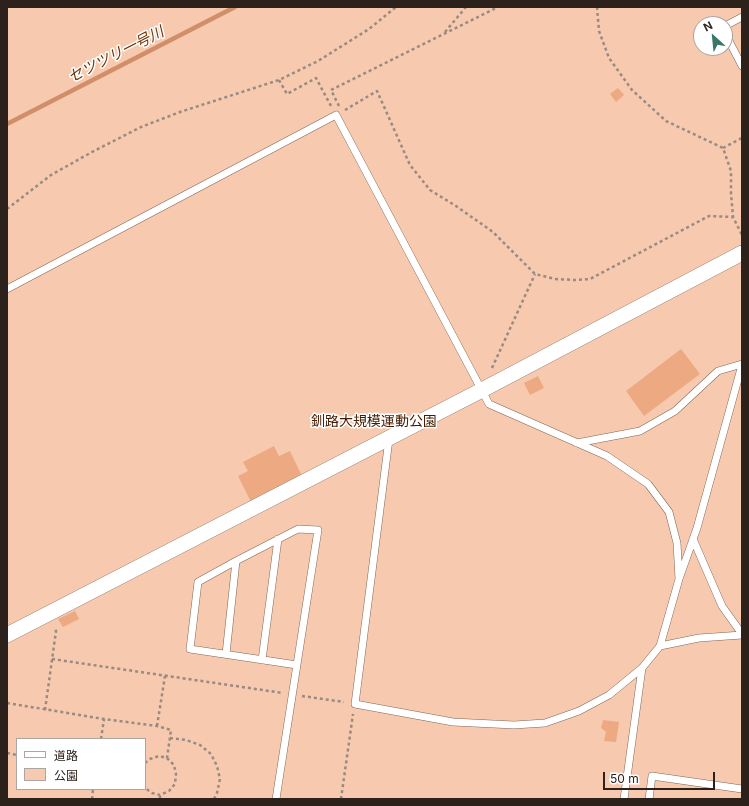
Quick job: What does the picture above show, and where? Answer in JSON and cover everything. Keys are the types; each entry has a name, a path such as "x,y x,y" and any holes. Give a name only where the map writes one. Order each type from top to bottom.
{"street":[{"path":"7,635 482,390 742,253"}],"lane":[{"path":"733,22 742,17"},
{"path":"733,49 742,66"},
{"path":"7,289 336,115 489,404 607,456 648,484 669,512 677,543 678,579"},
{"path":"389,438 355,704 454,722 514,726 545,723 579,711 609,695 642,668 660,646 678,579 697,528 742,365 718,371 675,411 640,431 577,443"},
{"path":"276,799 292,694 297,665 318,530 298,529 198,582 190,649 297,665"},
{"path":"262,660 278,539"},
{"path":"693,539 722,606 742,634"},
{"path":"226,654 236,561"},
{"path":"660,646 699,638 742,634"},
{"path":"624,799 642,668"},
{"path":"649,799 652,776 742,789"}],"path":[{"path":"7,210 51,175 92,152 141,127 180,112 279,80 318,61 369,29 396,7"},
{"path":"443,34 466,7"},
{"path":"498,7 331,90 342,112 377,91 410,165 430,190 493,232 534,274 555,279 590,279 710,216 733,218"},
{"path":"597,7 599,32 609,58 632,90 666,121 723,148 731,171 733,218 742,235"},
{"path":"279,80 287,94 316,78 336,115"},
{"path":"723,148 742,138"},
{"path":"492,368 534,274"},
{"path":"44,710 56,631 50,613"},
{"path":"52,659 355,704 341,799"},
{"path":"157,726 165,676"},
{"path":"7,703 44,710 157,726 171,730 168,758"},
{"path":"101,738 104,719"},
{"path":"170,738 200,744 210,754 217,766 220,779 214,799"},
{"path":"146,763 150,759 159,756 168,758 174,765 176,774 175,784 169,791 160,795 152,793 146,789"}],"green space":[{"name":"釧路大規模運動公園","path":"7,7 742,7 742,799 7,799"}],"building":[{"path":"618,88 624,95 616,102 610,94"},
{"path":"681,349 700,374 644,416 626,391"},
{"path":"538,376 544,388 530,395 524,383"},
{"path":"274,446 279,456 290,451 302,476 251,502 238,476 248,471 243,462"},
{"path":"75,611 79,619 63,627 58,619"},
{"path":"603,720 619,722 616,742 604,741 606,732 601,728"}],"waterway":[{"name":"セツツリ一号川","path":"7,124 235,7"}]}
